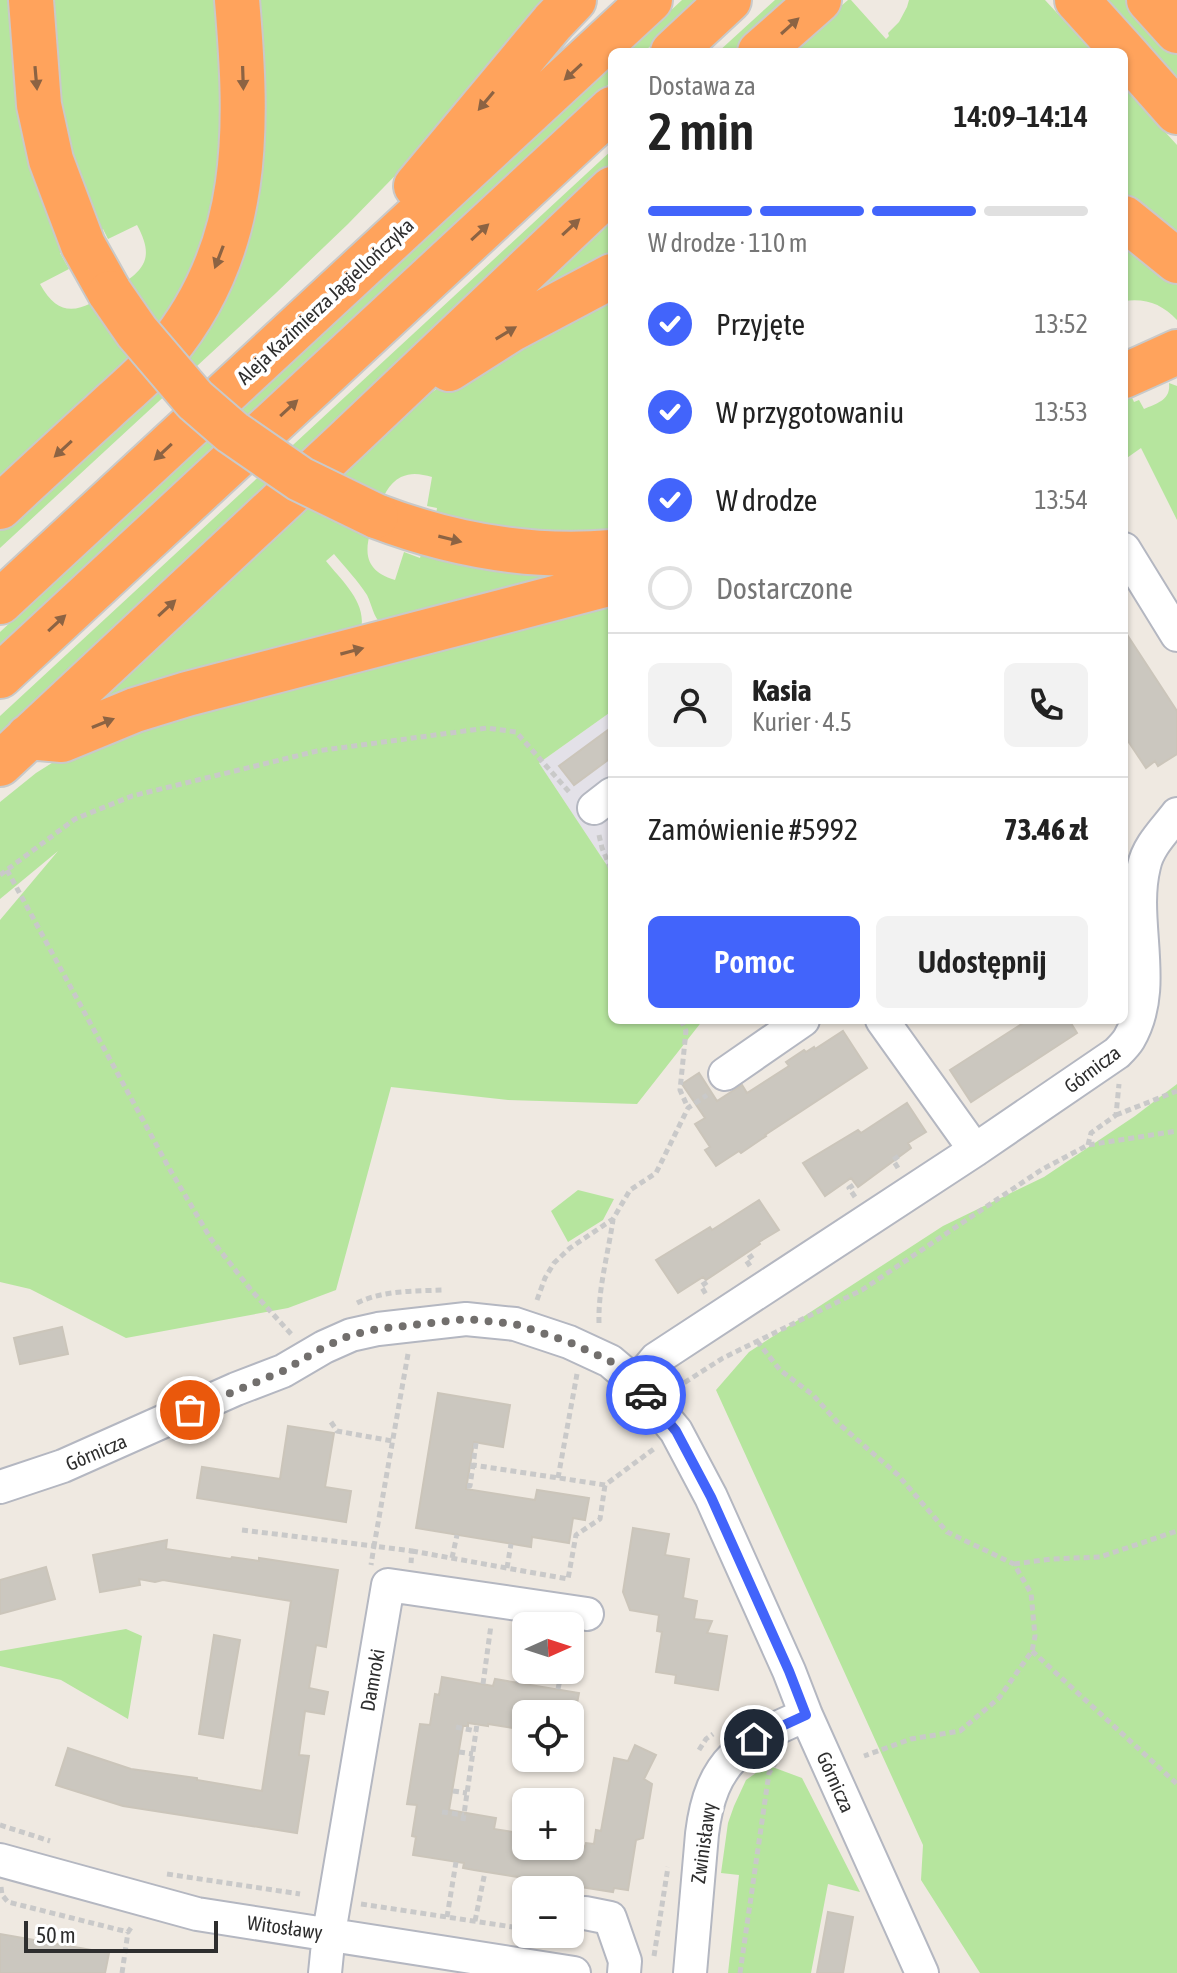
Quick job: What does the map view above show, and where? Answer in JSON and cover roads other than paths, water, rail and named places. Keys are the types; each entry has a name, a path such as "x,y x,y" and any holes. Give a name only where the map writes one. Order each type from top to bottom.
{"highway":[{"path":"31,0 39,105 51,160 83,245 137,332 195,400 232,432 300,479 411,530 494,549 583,554 608,552"},
{"path":"0,507 164,354 194,312 211,278 226,239 242,159 243,70 237,0"},
{"path":"302,323 574,0"},
{"name":"Aleja Kazimierza Jagiellończyka","path":"0,602 650,0"},
{"path":"677,48 729,0"},
{"path":"765,48 819,0"},
{"path":"1077,0 1120,48"},
{"path":"1149,0 1177,31"},
{"path":"1128,57 1177,112"},
{"path":"0,676 608,113"},
{"path":"14,751 608,193"},
{"path":"1128,221 1177,261"},
{"path":"412,376 443,373 512,329 608,278"},
{"path":"1128,374 1177,352"},
{"path":"14,751 62,740 135,710 187,694 608,584"}],"street":[{"path":"1128,555 1177,635"},
{"name":"Górnicza","path":"646,1371 1117,1053 1129,1040 1143,997 1141,888 1134,856 1153,844 1177,814"},
{"path":"725,1074 797,1024"},
{"path":"885,1024 975,1150"},
{"name":"Górnicza","path":"0,1487 63,1466 283,1371 351,1335 378,1329 466,1319 515,1324 569,1342 610,1361 646,1371 711,1497 922,1973"},
{"name":"Damroki","path":"325,1973 329,1933 388,1585 587,1614"},
{"name":"Zwinisławy","path":"690,1973 704,1813 710,1793 736,1753 771,1731 806,1715"},
{"name":"Witosławy","path":"0,1860 197,1914 574,1973"},
{"path":"585,1913 610,1918 625,1961 638,1969"}]}
